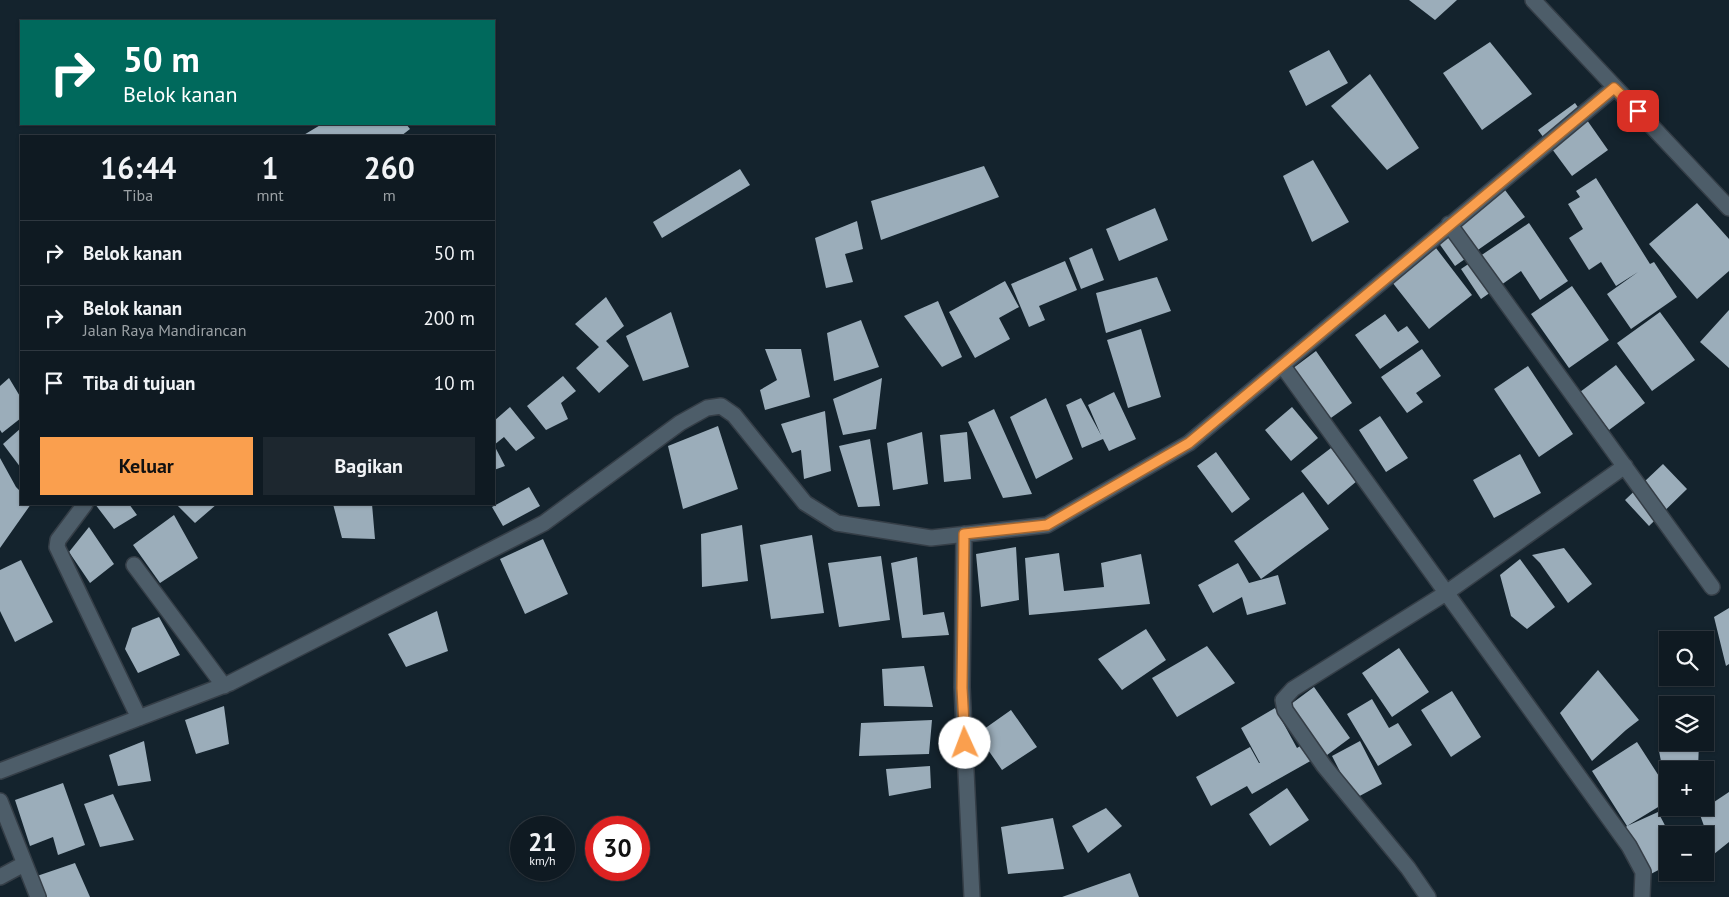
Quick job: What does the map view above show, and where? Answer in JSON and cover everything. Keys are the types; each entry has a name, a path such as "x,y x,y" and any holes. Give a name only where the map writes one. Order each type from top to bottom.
{"street":[{"path":"1533,0 1729,208"},
{"path":"0,771 224,686 544,523 680,423 707,408 721,406 734,415 805,503 837,523 931,538 1047,525 1189,443 1614,88"},
{"path":"1449,224 1712,587"},
{"path":"1282,366 1629,846 1643,872 1642,897"},
{"path":"1428,897 1408,868 1324,766 1285,710 1283,700 1292,689 1446,593 1625,466"},
{"path":"84,505 58,540 57,547 139,718"},
{"path":"964,534 962,688 972,897"},
{"path":"134,565 224,686"},
{"path":"0,801 38,897"},
{"path":"0,877 24,864"}],"building":[{"path":"1409,0 1457,0 1435,20"},
{"path":"1490,42 1532,94 1482,130 1443,73"},
{"path":"1329,50 1348,83 1306,106 1289,71"},
{"path":"1370,74 1419,148 1387,170 1331,106"},
{"path":"1575,103 1608,150 1572,176 1538,130"},
{"path":"320,125 407,125 410,129 402,135 304,135"},
{"path":"1313,160 1349,222 1312,242 1283,176"},
{"path":"984,166 999,197 881,240 871,201"},
{"path":"740,169 750,185 662,238 653,222"},
{"path":"1596,178 1650,264 1654,262 1677,297 1631,329 1607,294 1638,272 1616,286 1601,262 1589,270 1569,238 1583,229 1568,204 1580,197 1576,191"},
{"path":"1505,190 1525,217 1455,266 1436,239"},
{"path":"1697,203 1729,239 1729,271 1697,299 1649,244"},
{"path":"1155,208 1168,240 1119,261 1106,229"},
{"path":"857,221 863,249 845,254 853,282 826,288 815,238"},
{"path":"1529,223 1568,281 1540,300 1521,271 1481,299 1461,269"},
{"path":"1092,248 1104,280 1081,289 1069,258"},
{"path":"1436,248 1472,295 1429,329 1392,282"},
{"path":"1065,261 1077,290 1039,306 1045,320 1029,327 1011,284"},
{"path":"1157,277 1171,311 1106,333 1096,293"},
{"path":"1005,281 1019,307 999,318 1010,339 975,358 949,312"},
{"path":"1572,286 1609,340 1569,368 1531,314"},
{"path":"606,297 624,326 606,341 629,366 599,393 576,368 599,347 575,324"},
{"path":"938,301 962,357 942,367 904,316"},
{"path":"1729,310 1729,368 1700,342"},
{"path":"671,312 689,367 643,381 626,336"},
{"path":"1660,312 1695,360 1652,391 1617,343"},
{"path":"1385,314 1398,332 1407,326 1419,342 1380,369 1355,335"},
{"path":"861,320 879,367 834,381 827,333"},
{"path":"1141,329 1161,397 1128,408 1107,340"},
{"path":"765,349 801,349 810,397 765,410 760,390 777,380"},
{"path":"1422,349 1441,376 1416,393 1423,402 1407,413 1381,377"},
{"path":"1316,351 1352,403 1328,420 1292,369"},
{"path":"1616,365 1645,403 1609,430 1580,392"},
{"path":"1528,366 1573,434 1539,457 1494,389"},
{"path":"563,376 576,391 561,403 568,419 546,430 527,406"},
{"path":"9,378 20,396 20,419 2,433 0,430 0,386"},
{"path":"882,378 876,429 843,435 833,399"},
{"path":"1114,392 1136,439 1109,451 1103,439 1082,448 1066,405 1081,398 1101,435 1088,405"},
{"path":"1046,398 1073,459 1036,479 1010,417"},
{"path":"510,407 535,438 516,451 504,437 495,444 495,420"},
{"path":"1292,407 1318,438 1291,461 1265,430"},
{"path":"994,409 1032,494 1003,498 968,422"},
{"path":"825,411 831,471 804,479 801,450 792,453 781,424"},
{"path":"1380,416 1408,458 1386,472 1359,430"},
{"path":"718,426 738,489 683,509 668,446"},
{"path":"20,429 20,467 3,444"},
{"path":"922,432 928,484 893,490 887,443"},
{"path":"967,432 971,479 944,482 940,435"},
{"path":"870,439 880,506 858,507 839,446"},
{"path":"495,447 505,466 495,470"},
{"path":"1331,448 1357,481 1328,505 1301,471"},
{"path":"1216,452 1250,499 1232,513 1197,466"},
{"path":"1520,454 1541,493 1494,518 1473,480"},
{"path":"0,458 20,491 20,505 30,505 0,548"},
{"path":"1663,464 1687,489 1649,526 1625,500"},
{"path":"529,487 540,506 503,526 492,507"},
{"path":"1303,492 1329,529 1261,579 1234,541"},
{"path":"96,505 130,505 137,515 114,529"},
{"path":"177,505 216,505 195,523"},
{"path":"333,505 372,505 375,539 342,538"},
{"path":"174,515 198,558 160,583 133,545"},
{"path":"742,525 748,581 702,587 701,534"},
{"path":"89,527 114,564 90,583 69,552"},
{"path":"812,535 824,613 771,619 760,545"},
{"path":"543,539 568,594 525,614 500,559"},
{"path":"1016,547 1019,600 981,607 976,554"},
{"path":"1564,548 1592,584 1568,603 1540,563 1532,555"},
{"path":"1059,553 1064,591 1104,587 1101,563 1141,554 1150,604 1029,615 1025,558"},
{"path":"881,556 890,620 839,627 828,563"},
{"path":"917,557 923,615 944,612 949,635 902,638 891,563"},
{"path":"1520,559 1555,607 1527,629 1511,616 1500,575"},
{"path":"21,560 53,622 15,642 0,611 0,570"},
{"path":"1238,563 1249,583 1278,575 1286,604 1247,615 1242,597 1213,613 1198,585"},
{"path":"1729,608 1729,664 1726,666 1714,617"},
{"path":"437,611 448,651 406,667 388,634"},
{"path":"159,617 180,655 138,673 125,649 132,628"},
{"path":"1146,629 1166,660 1122,690 1098,659"},
{"path":"1207,646 1235,683 1177,717 1152,678"},
{"path":"1399,648 1429,692 1392,717 1362,673"},
{"path":"924,666 933,707 884,706 882,669"},
{"path":"1598,670 1639,720 1592,761 1560,713"},
{"path":"1314,687 1350,738 1323,758 1287,707"},
{"path":"1452,691 1481,737 1451,757 1421,710"},
{"path":"1372,699 1389,728 1398,723 1412,745 1378,766 1347,714"},
{"path":"224,706 229,744 196,754 185,720"},
{"path":"1275,708 1297,748 1305,743 1314,759 1252,794 1247,786 1211,806 1196,777 1250,747 1260,763 1241,728"},
{"path":"1011,710 1037,747 1002,770 977,734"},
{"path":"932,720 929,754 859,756 861,723"},
{"path":"144,741 151,781 118,786 109,755"},
{"path":"1360,741 1382,784 1354,799 1332,756"},
{"path":"1637,742 1659,776 1659,806 1627,826 1592,771"},
{"path":"1659,751 1699,751 1698,761 1661,761"},
{"path":"930,766 931,788 889,796 886,769"},
{"path":"63,783 85,845 58,855 53,837 30,846 15,800"},
{"path":"1287,788 1309,820 1270,846 1249,814"},
{"path":"1729,792 1729,842 1714,854 1714,826 1704,826 1700,816 1714,816 1714,802"},
{"path":"113,794 134,840 100,847 84,804"},
{"path":"1106,808 1122,826 1088,853 1072,826"},
{"path":"1658,812 1665,826 1659,826 1659,870 1647,876 1623,830 1627,826"},
{"path":"1053,818 1064,869 1008,874 1001,827"},
{"path":"75,863 90,897 47,897 37,876"},
{"path":"1130,873 1139,897 1062,897"}],"route":[{"path":"965,743 962,688 964,534 1047,525 1189,443 1614,88 1638,111"}]}
